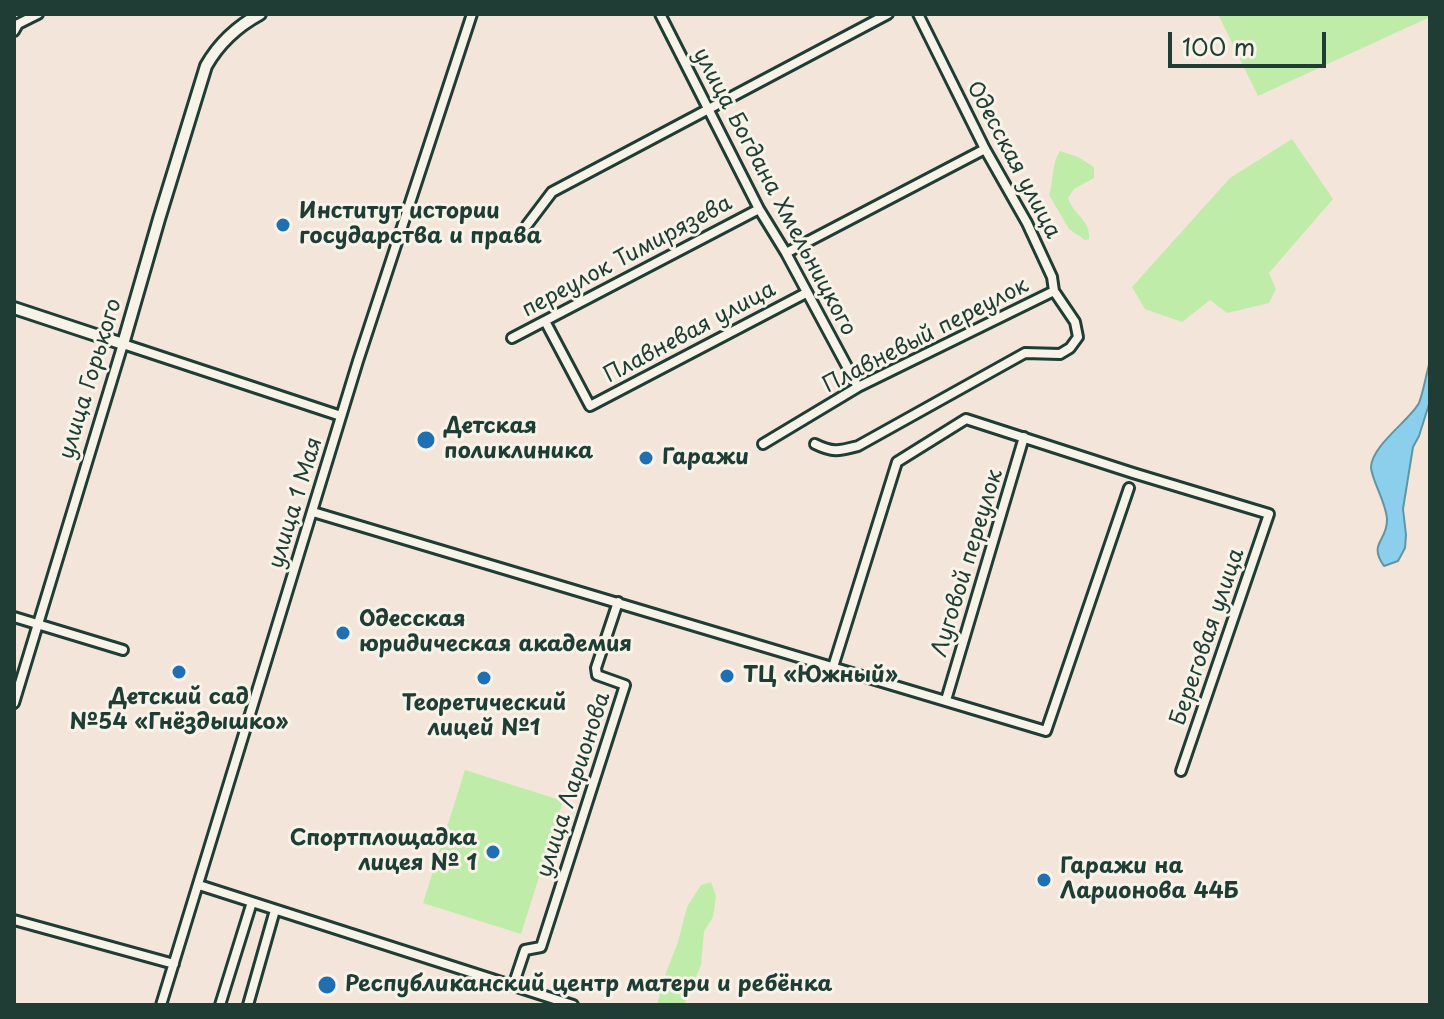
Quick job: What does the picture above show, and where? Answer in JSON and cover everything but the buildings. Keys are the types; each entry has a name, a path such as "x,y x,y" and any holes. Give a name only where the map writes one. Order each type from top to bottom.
{"street":[{"path":"14,31 18,24 38,14"},
{"name":"улица Горького","path":"14,703 206,66 215,49 230,34 260,14"},
{"name":"улица 1 Мая","path":"161,1005 341,416 472,14"},
{"name":"улица Богдана Хмельницкого","path":"660,14 759,209 858,387"},
{"path":"527,225 552,192 888,14"},
{"name":"Одесская улица","path":"815,444 830,451 858,446 1025,353 1060,354 1070,348 1078,337 1075,322 1054,291 1052,277 1027,223 985,149 918,14"},
{"name":"Плавневая улица","path":"786,253 985,149"},
{"name":"переулок Тимирязева","path":"512,338 759,209"},
{"name":"Плавневый переулок","path":"763,444 858,387 1054,291"},
{"name":"Плавневая улица","path":"545,321 590,406 806,293"},
{"path":"14,308 341,416"},
{"path":"833,667 897,462 966,419 1024,437"},
{"name":"Береговая улица","path":"1024,437 1269,514 1181,771"},
{"name":"Луговой переулок","path":"946,700 1024,437"},
{"path":"313,512 1046,731 1129,488"},
{"name":"улица Ларионова","path":"513,986 525,950 541,947 625,685 602,678 597,675 596,668 618,602"},
{"path":"14,617 123,650"},
{"path":"199,885 573,1005"},
{"path":"220,1005 252,902"},
{"path":"248,1005 275,910"},
{"path":"14,920 174,964"}],"green space":[{"path":"1218,14 1430,14 1430,17 1258,96"},
{"path":"1292,139 1333,199 1269,273 1276,289 1269,303 1227,313 1210,300 1182,322 1145,309 1132,287 1230,178"},
{"path":"1060,151 1094,167 1094,178 1074,189 1068,198 1085,222 1089,239 1085,240 1069,229 1049,195 1055,161"},
{"name":"Спортплощадка лицея № 1","path":"465,770 563,801 521,934 423,903"},
{"path":"711,882 716,896 713,917 704,931 701,965 684,1005 658,1005 687,907 701,885"}],"water":[{"path":"1430,361 1430,401 1413,447 1403,509 1405,548 1398,561 1384,566 1378,547 1387,520 1371,467 1384,442 1419,403"}],"place":[{"name":"Институт истории государства и права","path":"283,225"},
{"name":"Детская поликлиника","path":"426,440"},
{"name":"Гаражи","path":"646,458"},
{"name":"Одесская юридическая академия","path":"343,633"},
{"name":"Детский сад №54 «Гнёздышко»","path":"179,672"},
{"name":"ТЦ «Южный»","path":"727,676"},
{"name":"Теоретический лицей №1","path":"484,678"},
{"name":"Спортплощадка лицея № 1","path":"493,852"},
{"name":"Гаражи на Ларионова 44Б","path":"1044,880"},
{"name":"Республиканский центр матери и ребёнка","path":"327,985"}]}
